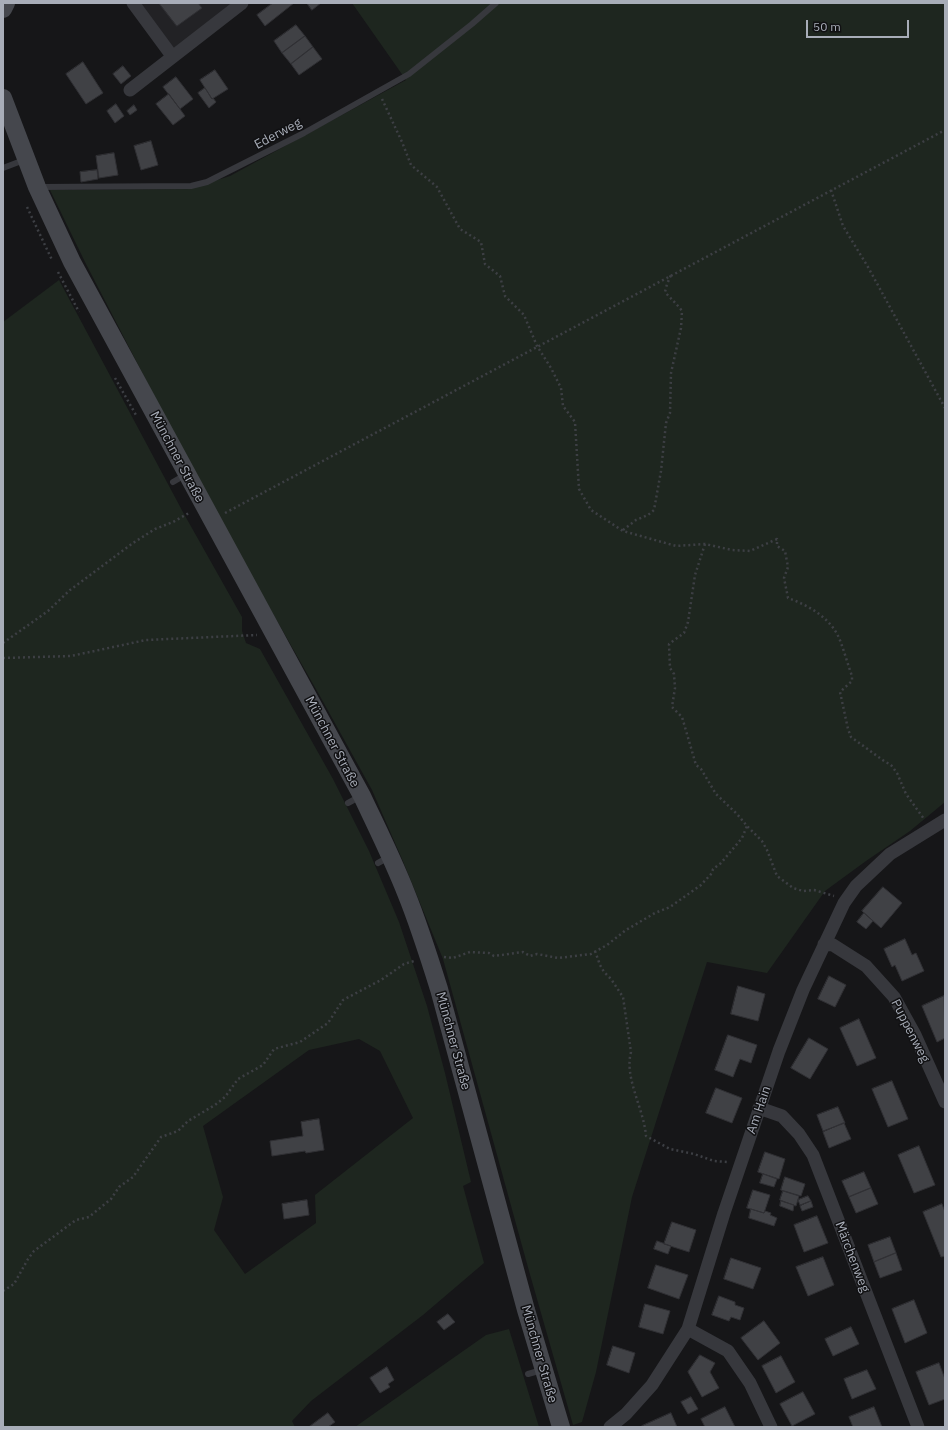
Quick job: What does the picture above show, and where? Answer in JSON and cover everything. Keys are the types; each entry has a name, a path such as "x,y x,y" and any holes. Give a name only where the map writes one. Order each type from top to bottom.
{"main road":[{"path":"3,9 6,3"},
{"name":"Münchner Straße","path":"3,98 25,159 37,187 72,262 180,478 355,799 384,860 406,893 429,955 526,1310 536,1372 554,1403 560,1427"}],"street":[{"path":"133,3 172,56"},
{"path":"130,90 242,3"},
{"name":"Am Hain","path":"610,1427 626,1414 652,1385 688,1329 759,1108 803,990 844,903 856,886 890,854 945,820"},
{"name":"Puppenweg","path":"824,944 833,945 866,966 894,997 915,1035 945,1102"},
{"name":"Märchenweg","path":"759,1108 782,1116 799,1134 812,1155 918,1427"},
{"path":"688,1329 728,1351 750,1384 771,1427"}],"lane":[{"name":"Ederweg","path":"37,187 191,186 207,182 304,133 410,74 496,3"},
{"path":"3,168 25,159"}],"path":[{"path":"378,92 402,142 410,165 437,188 460,229 481,242 485,264 500,276 505,296 524,315 537,346 551,368 561,388 563,406 576,422 579,489 591,510 623,531 676,546 705,544 732,550 750,551 777,539 777,546 785,551 788,567 784,578 788,598 807,605 825,618 831,624 841,642 852,676 852,681 840,692 851,737 891,765 897,773 902,786 912,803 932,829"},
{"path":"220,516 945,130"},
{"path":"831,190 843,226 868,267 945,408"},
{"path":"26,203 61,279 83,318"},
{"path":"623,531 636,520 648,515 654,510 661,471 666,423 670,413 671,373 678,341 682,311 677,303 665,292 671,275"},
{"path":"112,372 139,420"},
{"path":"186,506 193,519"},
{"path":"3,643 48,611 70,590 133,543 155,529 173,522 189,513"},
{"path":"705,544 695,575 688,622 684,633 669,644 670,668 674,674 675,688 672,707 682,717 696,765 701,769 716,794 762,841 777,876 793,888 803,891 814,890 837,897 844,903"},
{"path":"253,628 257,635"},
{"path":"3,658 71,656 146,640 252,635"},
{"path":"3,1291 14,1284 34,1251 76,1220 89,1216 111,1199 119,1187 133,1177 161,1137 178,1131 188,1121 215,1105 225,1097 238,1079 263,1065 274,1050 300,1042 328,1023 342,1000 381,980 404,964 429,955 453,958 470,952 489,953 494,956 523,952 530,956 537,954 558,958 591,954 607,945 616,937 636,924 655,913 670,907 701,885 712,873 713,869 738,844 747,826"},
{"path":"595,951 604,972 611,979 623,997 631,1052 629,1059 632,1084 645,1123 646,1136 670,1149 714,1160 730,1162 740,1167"}],"shaded area":[{"path":"137,3 234,3 173,51"},
{"path":"352,3 945,3 945,802 910,831 825,891 767,973 707,962 632,1197 596,1372 582,1422 573,1425 443,959 402,859 372,790 207,498 85,262 50,190 189,189 230,176 406,80"},
{"path":"59,280 184,514 242,617 242,631 246,643 260,649 333,779 369,851 399,922 427,1006 445,1073 471,1182 463,1186 484,1263 423,1315 311,1401 292,1421 295,1427 3,1427 3,322","holes":["359,1039 380,1051 413,1118 315,1195 316,1223 245,1274 214,1230 223,1197 203,1126 309,1050"]},
{"path":"509,1329 539,1427 355,1427 486,1335"}],"building":[{"path":"159,3 198,3 202,8 177,26"},
{"path":"273,3 294,3 265,26 257,15"},
{"path":"307,3 321,3 312,10"},
{"path":"296,25 305,36 282,53 274,41"},
{"path":"305,36 313,47 291,64 282,53"},
{"path":"313,47 322,59 299,75 291,64"},
{"path":"83,62 103,93 86,104 66,74"},
{"path":"123,66 131,76 121,84 113,74"},
{"path":"215,70 228,89 212,99 200,80"},
{"path":"176,77 193,99 180,109 163,87"},
{"path":"205,88 212,99 213,98 216,102 209,108 198,93"},
{"path":"169,94 185,116 173,125 156,104"},
{"path":"116,104 124,116 115,123 107,111"},
{"path":"134,105 137,110 130,115 127,111"},
{"path":"151,141 158,165 141,170 134,146"},
{"path":"114,153 118,175 99,178 96,156"},
{"path":"97,170 98,179 81,182 80,172"},
{"path":"883,887 902,903 881,928 862,911"},
{"path":"864,913 873,921 866,929 857,922"},
{"path":"905,939 912,955 916,953 924,971 902,981 895,965 892,967 884,949"},
{"path":"829,976 846,985 835,1007 818,999"},
{"path":"738,986 765,994 758,1021 731,1014"},
{"path":"944,996 945,1038 937,1042 922,1006"},
{"path":"859,1019 876,1058 857,1066 840,1028"},
{"path":"728,1035 757,1045 751,1063 740,1059 733,1077 715,1070"},
{"path":"809,1038 828,1049 810,1079 791,1068"},
{"path":"892,1081 908,1119 888,1127 872,1089"},
{"path":"716,1088 742,1098 732,1123 706,1113"},
{"path":"838,1107 845,1123 823,1131 817,1115"},
{"path":"319,1119 324,1150 272,1156 270,1141 303,1136 301,1122"},
{"path":"844,1123 851,1139 829,1148 823,1132"},
{"path":"919,1146 935,1185 914,1193 898,1155"},
{"path":"765,1152 785,1159 779,1179 758,1172"},
{"path":"864,1172 871,1188 849,1197 842,1181"},
{"path":"763,1174 777,1179 774,1187 760,1183"},
{"path":"785,1177 805,1184 801,1196 781,1190"},
{"path":"871,1188 878,1204 856,1213 849,1197"},
{"path":"753,1190 770,1195 764,1213 747,1208"},
{"path":"783,1191 799,1196 796,1206 780,1200"},
{"path":"808,1196 811,1201 800,1205 798,1200"},
{"path":"307,1200 309,1215 284,1219 282,1204"},
{"path":"781,1201 794,1205 793,1211 780,1206"},
{"path":"811,1201 813,1207 802,1211 800,1206"},
{"path":"942,1204 945,1212 945,1256 941,1257 923,1212"},
{"path":"751,1209 764,1213 765,1211 771,1213 770,1215 777,1218 774,1226 749,1218"},
{"path":"817,1216 828,1243 804,1252 794,1225"},
{"path":"672,1222 696,1230 689,1252 664,1244"},
{"path":"890,1237 896,1253 874,1262 868,1245"},
{"path":"657,1241 671,1246 668,1254 654,1249"},
{"path":"896,1253 902,1270 880,1278 874,1262"},
{"path":"823,1257 834,1285 808,1296 796,1267"},
{"path":"731,1258 761,1268 753,1289 724,1279"},
{"path":"656,1265 688,1275 679,1299 648,1288"},
{"path":"719,1296 735,1302 735,1305 744,1308 740,1320 731,1317 729,1321 712,1315"},
{"path":"914,1300 927,1333 905,1343 892,1309"},
{"path":"645,1304 670,1311 663,1334 639,1327"},
{"path":"448,1314 455,1322 444,1330 437,1322"},
{"path":"764,1321 780,1343 758,1360 741,1338"},
{"path":"851,1327 859,1344 833,1356 825,1339"},
{"path":"613,1346 635,1353 629,1373 607,1365"},
{"path":"700,1355 715,1363 710,1372 719,1388 702,1397 688,1372"},
{"path":"781,1356 795,1382 776,1393 762,1366"},
{"path":"939,1363 945,1379 945,1399 929,1405 916,1372"},
{"path":"387,1367 394,1380 388,1384 390,1387 380,1393 370,1378"},
{"path":"867,1370 876,1389 852,1399 844,1379"},
{"path":"803,1392 815,1414 792,1426 780,1404"},
{"path":"691,1397 698,1409 688,1414 681,1402"},
{"path":"725,1407 735,1427 705,1427 701,1419"},
{"path":"874,1407 882,1427 853,1427 849,1417"},
{"path":"328,1413 335,1422 328,1427 309,1427"},
{"path":"671,1413 677,1427 642,1426"}]}
